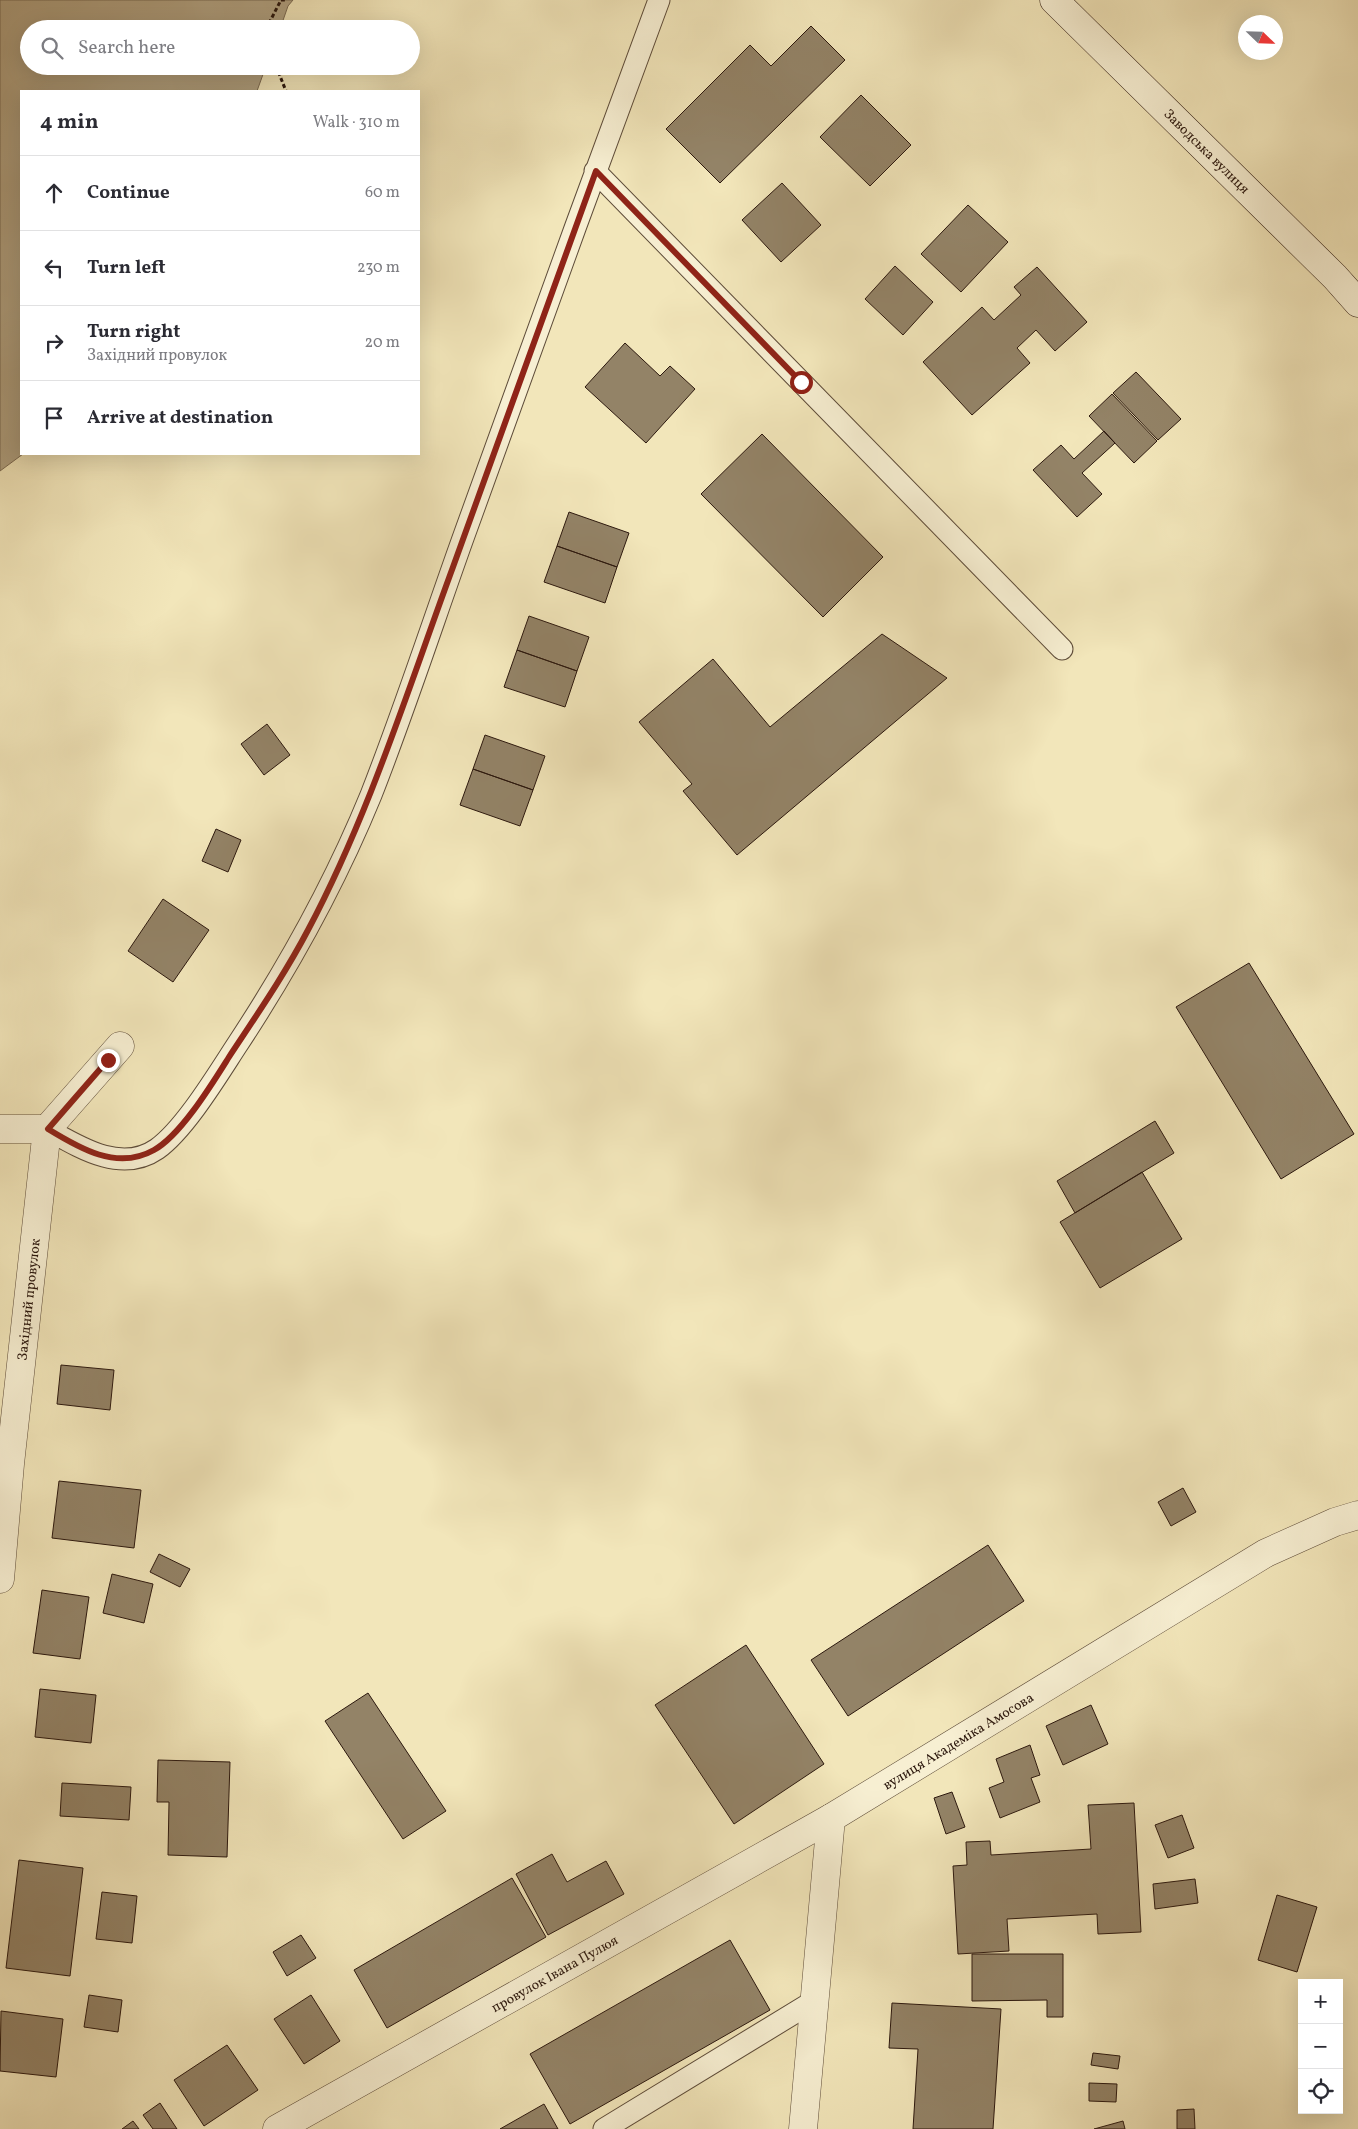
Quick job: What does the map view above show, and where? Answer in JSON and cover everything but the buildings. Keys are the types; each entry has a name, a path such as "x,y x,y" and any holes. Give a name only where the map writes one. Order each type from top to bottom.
{"street":[{"name":"Заводська вулиця","path":"1054,0 1335,277 1358,303"},
{"path":"0,1129 48,1129 120,1046"},
{"name":"Західний провулок","path":"0,1579 10,1464 48,1129"},
{"name":"вулиця Академіка Амосова","path":"831,1818 1266,1554 1335,1522 1358,1515"},
{"path":"803,2129 831,1818"},
{"name":"провулок Івана Пулюя","path":"277,2129 831,1818"}],"lane":[{"path":"48,1129 100,1156 133,1157 157,1149 174,1132 216,1077 293,956 309,927 371,794 659,0"},
{"path":"596,171 1062,649"},
{"path":"604,2129 814,2001"}],"path":[{"path":"271,20 281,0 285,0"},
{"path":"280,75 286,90"}],"shaded area":[{"path":"0,0 293,0 288,6 283,20 20,20 20,75 263,75 257,90 20,90 20,455 22,455 0,471"}],"route":[{"path":"108,1060 48,1129 80,1148 100,1156 133,1157 157,1149 174,1132 216,1077 259,1011 309,927 371,794 596,171 801,382"}]}
